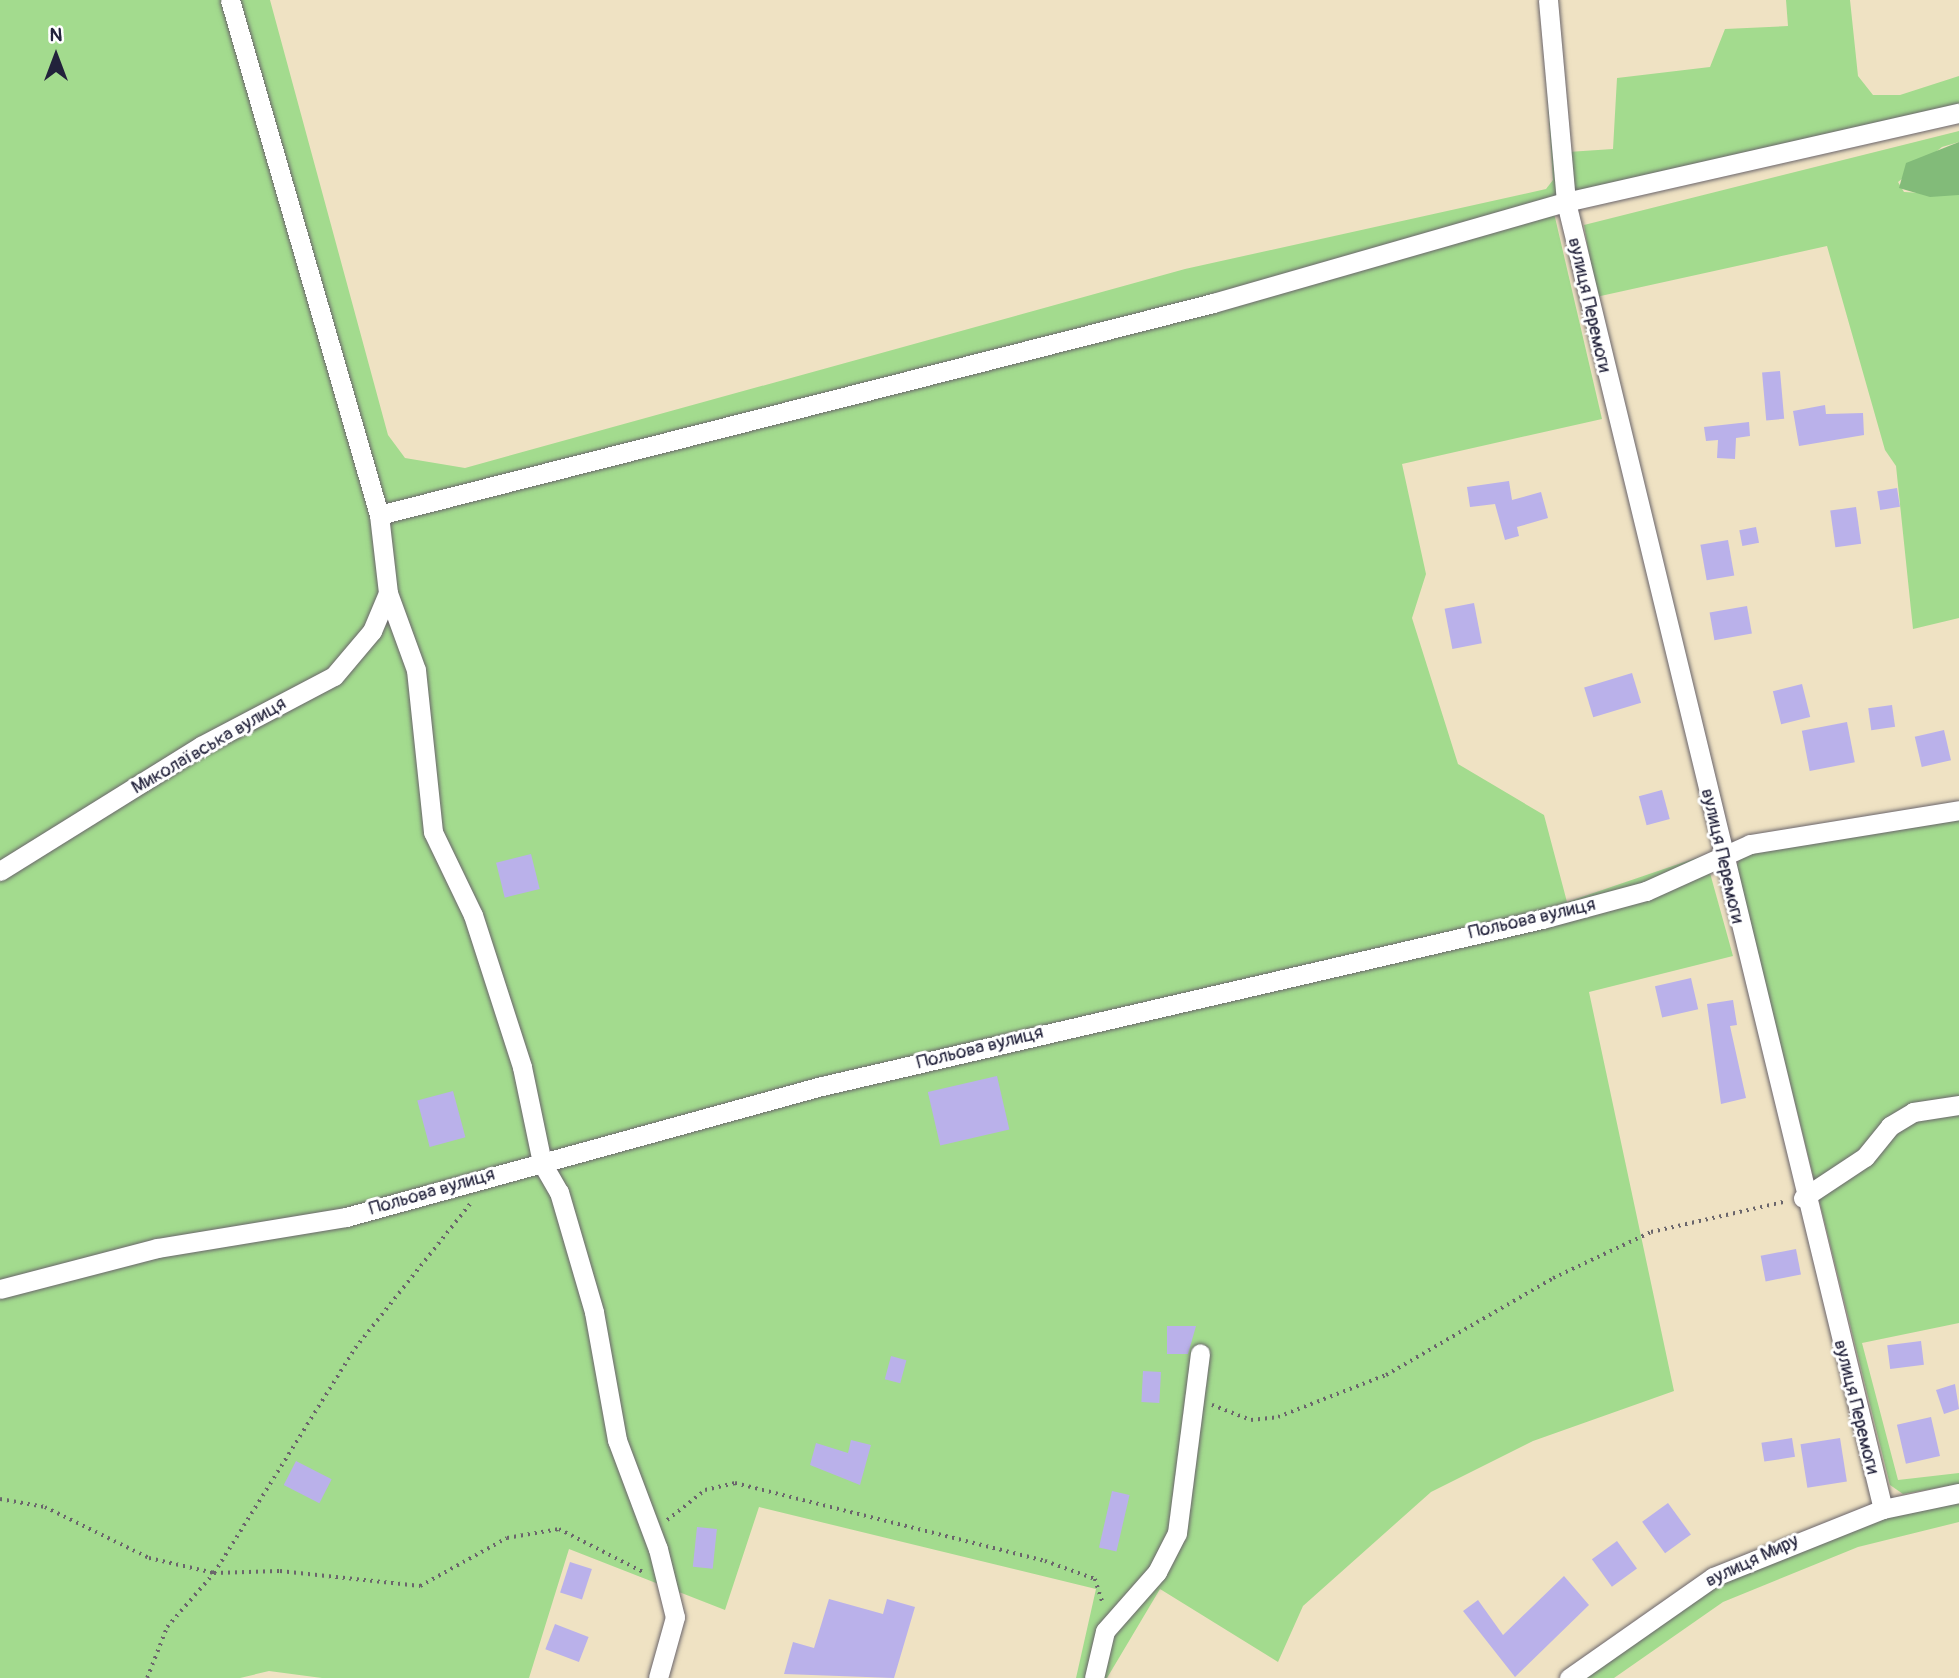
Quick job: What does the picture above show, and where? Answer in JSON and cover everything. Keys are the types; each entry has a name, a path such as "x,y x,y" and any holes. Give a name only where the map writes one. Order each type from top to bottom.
{"street":[{"path":"230,0 379,515 388,593 416,670 433,832 473,915 522,1067 542,1163 570,1225 594,1312 617,1440 658,1549 675,1617 658,1678"},
{"name":"вулиця Перемоги","path":"1548,0 1566,202 1803,1198 1882,1509"},
{"path":"379,515 1213,303 1566,202 1959,114"},
{"name":"Миколаївська вулиця","path":"0,871 201,746 334,677 372,631 388,593"},
{"name":"Польова вулиця","path":"0,1289 156,1248 346,1217 495,1173 542,1163 835,1083 1568,912 1646,891 1722,852 1959,810"},
{"path":"1803,1198 1865,1157 1890,1126 1913,1112 1959,1105"},
{"path":"1094,1678 1105,1631 1157,1572 1177,1533 1198,1399 1200,1353"},
{"name":"вулиця Миру","path":"1569,1678 1713,1577 1882,1509 1959,1493"}],"path":[{"path":"147,1678 167,1627 214,1573 362,1338 495,1173"},
{"path":"1198,1399 1251,1420 1278,1417 1386,1375 1553,1278 1651,1232 1803,1198"},
{"path":"658,1549 663,1527 690,1499 735,1483 948,1534 1095,1579 1105,1631"},
{"path":"0,1499 45,1507 149,1558 214,1573 280,1571 420,1586 507,1538 559,1529 665,1582"}],"green space":[{"path":"0,0 270,0 388,435 405,458 465,468 1185,269 1546,189 1553,180 1541,0 1568,152 1613,149 1617,78 1710,67 1725,29 1788,26 1786,0 1850,0 1858,76 1873,95 1900,95 1959,76 1959,109 1554,213 1602,419 1402,464 1426,574 1412,618 1458,764 1544,815 1567,902 1705,855 1733,956 1589,992 1674,1391 1533,1441 1431,1492 1303,1606 1278,1662 1160,1589 1107,1678 1076,1678 1096,1589 759,1507 725,1610 569,1549 529,1678 322,1678 269,1671 240,1678 0,1678"},
{"path":"1959,131 1959,142 1942,147 1898,182 1904,192 1959,195 1959,618 1913,629 1896,466 1885,450 1827,246 1596,297 1584,225"},
{"path":"1959,142 1959,195 1930,197 1899,188 1906,163"},
{"path":"1959,816 1959,1323 1862,1343 1898,1480 1959,1473 1959,1484 1903,1494 1890,1485 1736,866 1744,852"},
{"path":"1959,1502 1959,1522 1858,1547 1723,1602 1614,1678 1583,1678 1728,1577 1887,1516"}],"building":[{"path":"1780,371 1784,419 1766,420 1762,373"},
{"path":"1825,405 1826,414 1863,413 1864,435 1799,446 1793,411"},
{"path":"1749,422 1750,436 1736,438 1735,459 1717,458 1718,440 1706,441 1704,427"},
{"path":"1509,481 1512,500 1541,492 1548,518 1517,527 1519,536 1505,540 1495,504 1470,507 1467,487"},
{"path":"1897,488 1900,507 1880,510 1877,491"},
{"path":"1856,507 1861,544 1835,547 1830,511"},
{"path":"1756,527 1759,543 1742,546 1739,530"},
{"path":"1728,540 1734,575 1707,580 1700,545"},
{"path":"1474,603 1482,643 1452,649 1445,609"},
{"path":"1747,606 1752,634 1714,640 1710,613"},
{"path":"1632,673 1641,703 1593,717 1584,688"},
{"path":"1802,684 1810,717 1781,724 1773,691"},
{"path":"1892,705 1895,727 1871,730 1868,708"},
{"path":"1847,722 1855,762 1810,771 1802,731"},
{"path":"1944,730 1951,760 1922,767 1915,737"},
{"path":"1662,790 1670,819 1647,825 1639,796"},
{"path":"531,854 540,889 505,898 496,863"},
{"path":"1691,978 1698,1009 1662,1018 1655,986"},
{"path":"1733,1000 1737,1025 1730,1026 1746,1098 1721,1104 1707,1004"},
{"path":"997,1076 1009,1130 940,1146 928,1092"},
{"path":"453,1091 465,1137 430,1147 417,1101"},
{"path":"1796,1249 1801,1275 1766,1281 1761,1256"},
{"path":"1167,1326 1196,1326 1188,1354 1167,1354"},
{"path":"1921,1341 1924,1365 1890,1369 1887,1345"},
{"path":"891,1356 906,1360 900,1383 885,1379"},
{"path":"1143,1371 1161,1372 1159,1403 1141,1402"},
{"path":"1955,1384 1959,1409 1944,1414 1936,1390"},
{"path":"1931,1417 1940,1456 1906,1464 1897,1425"},
{"path":"1792,1438 1795,1457 1764,1462 1761,1443"},
{"path":"1840,1438 1847,1481 1807,1488 1800,1444"},
{"path":"851,1440 871,1445 860,1485 810,1465 816,1443 848,1453"},
{"path":"296,1461 332,1479 319,1503 284,1485"},
{"path":"1112,1491 1130,1495 1116,1552 1099,1548"},
{"path":"1668,1503 1691,1535 1665,1553 1642,1522"},
{"path":"697,1527 717,1529 713,1569 693,1567"},
{"path":"1617,1541 1637,1569 1612,1587 1592,1559"},
{"path":"570,1562 592,1569 582,1600 560,1592"},
{"path":"1564,1576 1589,1605 1515,1677 1463,1611 1478,1600 1503,1635"},
{"path":"829,1599 883,1614 887,1599 915,1607 894,1678 784,1674 793,1642 814,1648"},
{"path":"555,1624 589,1637 579,1662 545,1649"}]}
